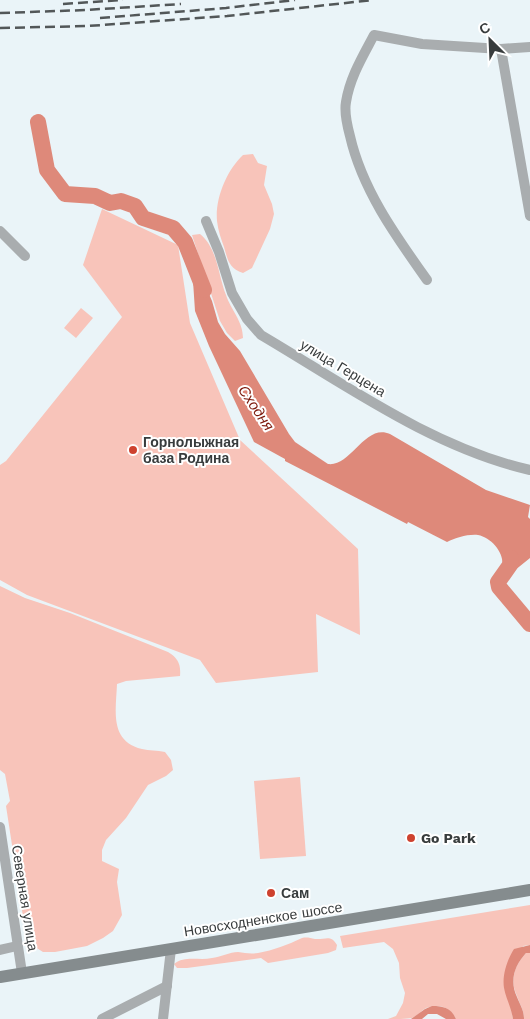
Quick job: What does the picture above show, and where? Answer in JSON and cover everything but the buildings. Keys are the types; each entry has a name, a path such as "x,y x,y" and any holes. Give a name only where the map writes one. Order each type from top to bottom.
{"main road":[{"name":"Новосходненское шоссе","path":"0,977 530,890"}],"street":[{"path":"427,280 382,213 363,177 352,148 346,120 346,103 352,78 374,35 422,44 530,48"},
{"path":"501,48 530,216"},
{"name":"улица Герцена","path":"206,221 220,252 232,293 247,319 262,335 414,426 491,460 530,470"},
{"path":"0,231 25,256"},
{"name":"Северная улица","path":"0,827 22,973"},
{"path":"0,950 17,946"},
{"path":"163,1019 170,949"},
{"path":"102,1019 167,986"}],"shaded area":[{"path":"253,154 258,163 267,166 264,185 274,214 270,229 252,268 243,273 235,269 228,260 219,231 217,212 220,194 227,176 243,155"},
{"name":"Горнолыжная база Родина","path":"102,209 178,245 190,323 240,440 358,549 360,635 316,614 318,672 216,683 200,660 27,595 0,580 0,465 6,461 122,317 83,265"},
{"path":"200,234 211,247 226,295 241,326 243,338 235,341 227,333 220,321 192,235"},
{"path":"81,308 93,318 76,338 64,328"},
{"path":"0,586 25,598 70,613 168,652 176,659 180,668 180,676 126,681 117,684 116,714 119,732 131,745 142,749 165,752 171,760 173,770 166,776 148,785 126,818 106,840 102,850 102,861 119,869 117,882 122,915 113,931 87,946 55,952 43,952 32,945 26,936 6,806 10,801 5,774 0,770"},
{"path":"300,777 306,856 260,859 254,781"},
{"path":"530,905 530,945 523,946 504,987 513,1019 456,1019 444,1007 435,1006 426,1008 412,1018 388,1019 396,1016 403,1003 405,993 400,978 399,963 393,949 384,942 343,948 340,936"},
{"path":"302,938 328,938 337,945 336,950 268,963 261,958 187,968 177,968 174,964 183,960 207,959 235,952 258,953"},
{"path":"526,953 530,953 530,1019 524,1019 523,1010 513,984 516,968"}],"water":[{"path":"196,269 198,269 212,301 218,322 225,334 240,351 295,442 328,464 344,459 373,434 381,432 390,434 486,490 530,505 528,517 530,519 530,558 504,579 500,574 503,562 501,556 494,545 484,537 470,535 447,542 408,522 407,524 285,461 285,459 254,442 209,346 195,311 193,281"},
{"path":"530,945 530,953 526,953 519,963 513,979 513,985 523,1010 524,1019 513,1019 504,988 504,973 514,949"},
{"path":"432,1006 447,1008 456,1019 446,1019 437,1014 428,1014 422,1019 411,1019"}],"waterway":[{"name":"Сходня","path":"38,122 47,170 65,194 95,196 110,203 121,201 135,206 143,218 173,228 185,242 204,290"},
{"name":"Сходня","path":"511,558 510,565 498,582 499,587 530,624"}],"railway":[{"path":"63,4 123,0"},
{"path":"100,18 226,8 295,0"},
{"path":"0,28 88,26 227,16 373,0"},
{"path":"0,13 181,4"}],"place":[{"name":"Горнолыжная база Родина","path":"133,450"},
{"name":"Go Park","path":"411,838"},
{"name":"Сам","path":"271,893"}]}
